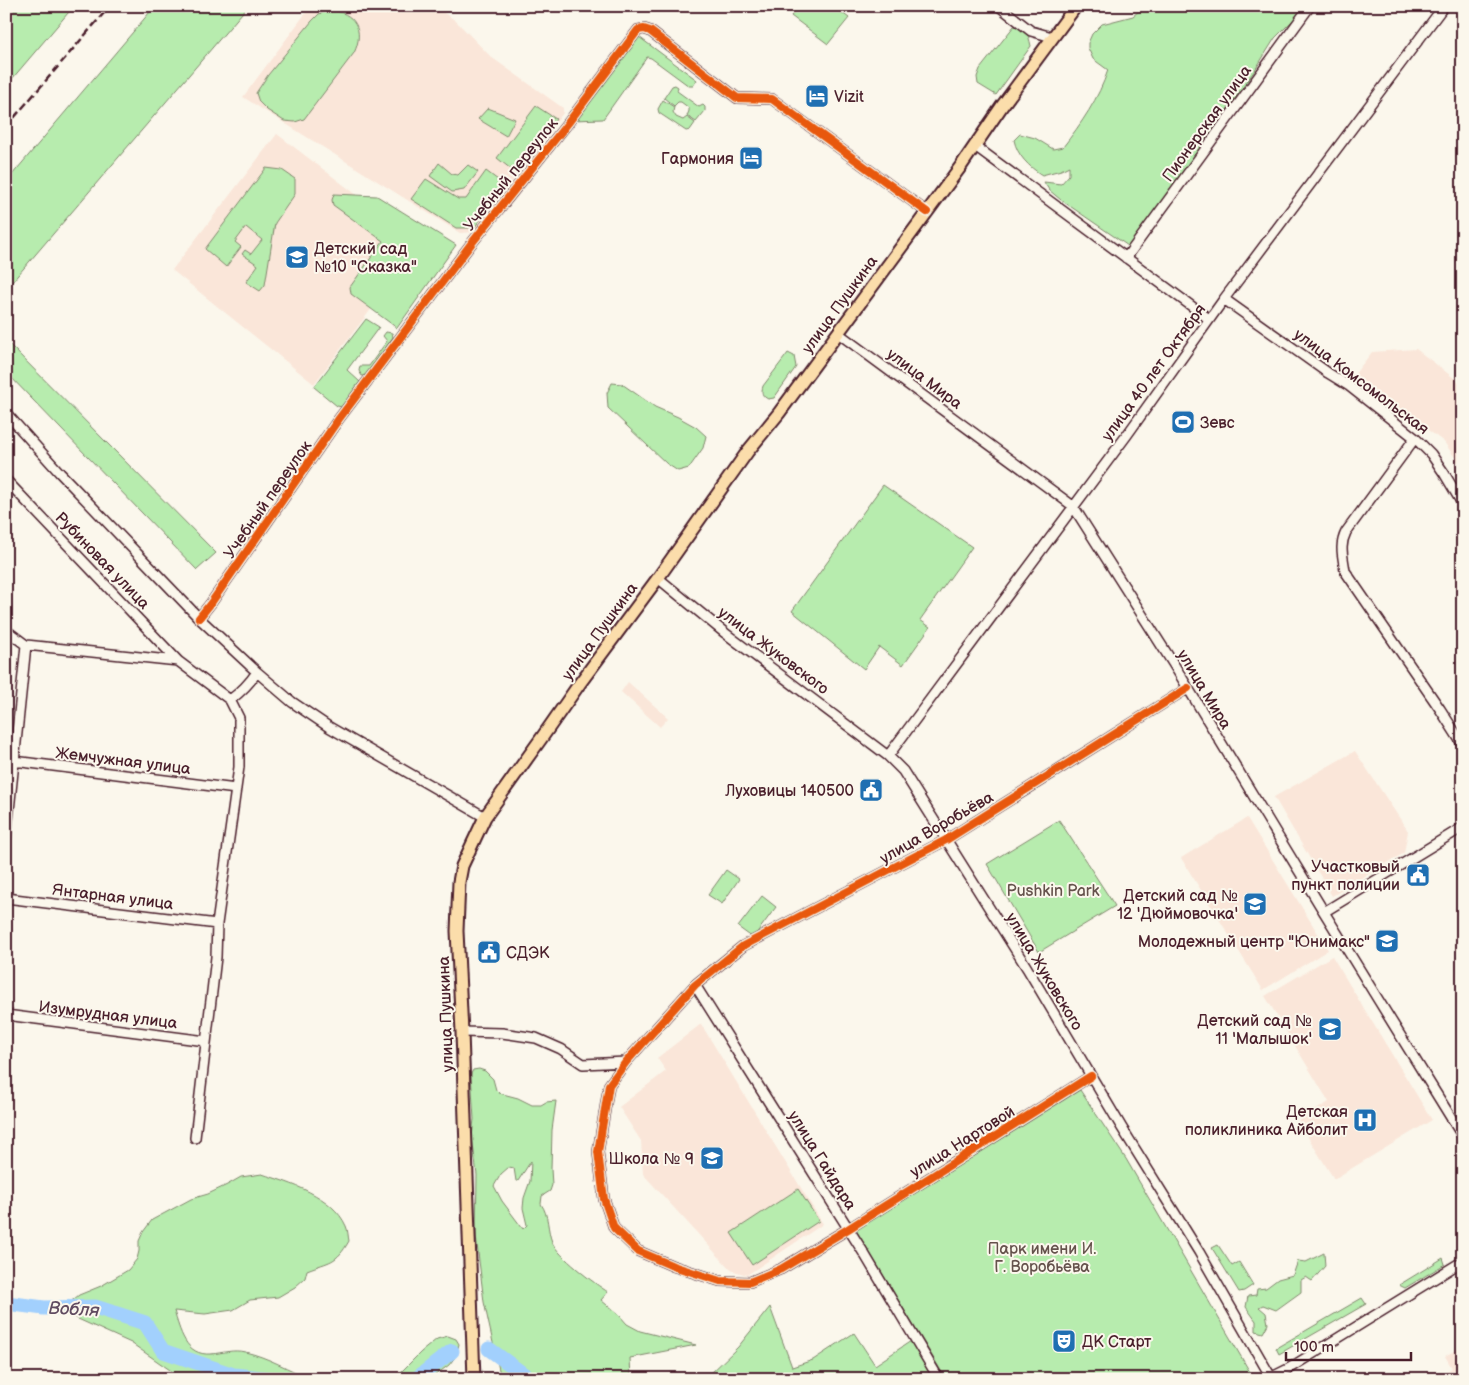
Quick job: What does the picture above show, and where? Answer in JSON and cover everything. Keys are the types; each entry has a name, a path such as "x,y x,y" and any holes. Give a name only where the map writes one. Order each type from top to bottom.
{"main road":[{"name":"улица Пушкина","path":"474,1377 457,931 459,882 462,866 485,817 580,683 658,578 748,451 779,413 838,333 1076,6"}],"street":[{"path":"999,6 1031,30 1052,38"},
{"name":"Пионерская улица","path":"1126,258 1310,6"},
{"name":"улица 40 лет Октября","path":"888,756 1127,435 1209,319 1444,6"},
{"name":"Учебный переулок","path":"199,618 217,595 338,420 471,244 568,123 638,30 650,30 737,98 772,99 927,212"},
{"path":"975,146 1209,319"},
{"name":"улица Комсомольская","path":"1224,299 1349,386 1415,438 1431,454 1463,505"},
{"name":"улица Мира","path":"838,333 1073,506 1188,688 1463,1137"},
{"path":"6,412 60,473 199,618 292,702 329,727 485,817"},
{"path":"1415,438 1346,532 1342,540 1345,571 1463,745"},
{"name":"Рубиновая улица","path":"6,480 178,661 230,700"},
{"name":"улица Жуковского","path":"658,578 725,632 888,756 903,770 1026,968 1201,1257 1270,1378"},
{"path":"6,630 26,645 178,661"},
{"path":"6,840 10,761 26,645"},
{"path":"195,1138 216,957 217,924 239,768 239,718 230,700 250,683 257,672"},
{"name":"улица Воробьёва","path":"695,985 742,946 946,840 1188,688"},
{"name":"Жемчужная улица","path":"10,761 236,789"},
{"path":"1324,912 1463,827"},
{"name":"Янтарная улица","path":"6,898 217,924"},
{"path":"695,985 626,1062 609,1085 598,1152 604,1199 614,1228 638,1251 673,1266 720,1281 750,1282 781,1269 848,1229"},
{"name":"улица Гайдара","path":"695,985 848,1229 939,1379"},
{"name":"Изумрудная улица","path":"6,1016 206,1042"},
{"path":"462,1032 502,1033 536,1038 561,1049 583,1064 626,1062"},
{"name":"улица Нартовой","path":"848,1229 1091,1076"},
{"path":"1270,1378 1304,1360 1463,1261"}],"shaded area":[{"path":"311,6 434,6 456,21 491,57 563,108 563,113 475,232 460,233 243,97"},
{"name":"Детский сад №10 \"Сказка\"","path":"277,134 421,244 314,384 172,270"},
{"path":"1416,349 1463,385 1463,469 1444,442 1354,375 1372,352"},
{"path":"628,682 668,718 660,727 621,692"},
{"path":"1355,751 1408,831 1404,853 1332,896 1274,797"},
{"name":"Детский сад № 12 'Дюймовочка'","path":"1247,818 1328,950 1263,990 1181,858"},
{"path":"1332,956 1432,1120 1334,1179 1298,1121 1329,1102 1265,996"},
{"name":"Школа № 9","path":"701,1024 823,1224 747,1275 731,1270 643,1174 641,1141 619,1107 666,1071 657,1058"},
{"path":"1463,1346 1463,1379 1433,1379 1452,1368 1445,1356"}],"green space":[{"path":"6,6 74,6 6,86"},
{"path":"155,6 248,6 6,289 6,182"},
{"path":"798,6 833,6 849,18 828,44 791,16"},
{"path":"1145,6 1304,6 1275,38 1186,172 1131,248 1049,190 1044,182 1061,184 1069,175 1069,166 1042,175 1024,160 1014,140 1020,134 1035,138 1053,149 1063,147 1089,110 1100,91 1108,70 1093,59 1088,48 1092,34 1102,24 1133,16"},
{"path":"329,10 345,14 355,24 358,30 358,37 354,53 304,119 295,122 284,121 267,110 259,102 256,93 268,75 312,21 319,14"},
{"path":"1014,26 1026,33 1031,46 996,95 978,84 977,77 980,69"},
{"path":"635,37 639,37 697,80 693,86 689,86 647,57 603,119 573,120"},
{"path":"672,86 678,87 677,91 699,107 703,105 705,107 705,111 696,122 687,116 689,108 681,102 674,106 664,98"},
{"path":"663,100 674,107 673,112 676,117 683,120 687,117 695,123 690,130 686,131 659,113 658,109"},
{"path":"536,106 556,119 516,173 497,158"},
{"path":"488,108 515,119 506,136 478,119"},
{"path":"439,163 452,174 458,175 468,165 478,172 464,190 452,192 430,176"},
{"path":"266,168 282,170 295,179 295,194 275,223 265,285 260,291 246,282 258,265 242,254 245,250 251,254 262,240 246,227 235,242 241,247 226,267 205,249"},
{"path":"486,171 506,186 474,228 456,228 411,199 426,179 458,199 466,199"},
{"path":"334,194 377,196 456,245 397,328 351,294 350,287 383,241 333,205"},
{"path":"366,319 379,327 347,370 360,384 342,407 337,406 314,387"},
{"path":"386,332 392,333 393,337 368,374 362,376 359,371 360,366 369,366 387,341 383,336"},
{"path":"6,341 216,553 197,570 6,372"},
{"path":"788,353 794,356 796,367 774,398 768,399 762,394 763,386"},
{"path":"612,383 622,384 655,407 696,427 706,436 703,448 689,468 678,471 667,464 608,408 607,393"},
{"path":"883,485 972,547 920,620 930,627 903,665 879,647 864,669 792,611"},
{"name":"Pushkin Park","path":"1059,820 1115,906 1039,952 987,864"},
{"path":"726,870 739,879 722,904 708,895"},
{"path":"762,896 776,907 753,938 738,927"},
{"path":"473,1070 485,1071 493,1079 496,1090 499,1093 518,1098 532,1105 556,1101 552,1130 552,1185 550,1191 542,1196 541,1204 544,1208 550,1237 555,1248 577,1269 608,1292 601,1300 627,1324 640,1331 696,1345 630,1358 631,1379 501,1379 484,1302 476,1236 477,1175 472,1137 474,1119 471,1074","holes":["531,1161 530,1181 524,1198 523,1208 527,1225 523,1229 502,1201 494,1186 501,1174 509,1167 514,1168 516,1181 518,1181"]},
{"name":"Парк имени И. Г. Воробьёва","path":"1080,1090 1126,1159 1254,1379 946,1379 856,1230"},
{"path":"262,1174 310,1192 331,1206 347,1228 349,1241 336,1258 307,1270 305,1278 295,1287 278,1297 250,1300 233,1310 205,1314 174,1311 181,1333 189,1346 195,1351 202,1354 241,1351 254,1354 311,1379 183,1379 131,1343 78,1319 67,1312 64,1307 79,1295 101,1286 128,1270 137,1259 139,1241 152,1220 191,1199 208,1194 241,1177"},
{"path":"798,1189 819,1221 752,1265 731,1233"},
{"path":"1218,1245 1232,1266 1239,1262 1253,1285 1239,1292 1212,1248"},
{"path":"1324,1253 1325,1266 1312,1281 1306,1277 1301,1280 1301,1292 1276,1310 1263,1305 1259,1307 1266,1313 1268,1324 1263,1333 1256,1331 1256,1321 1246,1307 1248,1296 1256,1295 1257,1289 1266,1288 1278,1279 1293,1275 1298,1261 1306,1262"},
{"path":"1443,1258 1445,1264 1405,1288 1399,1285"},
{"path":"1362,1298 1366,1304 1279,1354 1276,1348"},
{"path":"770,1307 792,1367 813,1360 854,1333 875,1365 911,1341 934,1379 705,1379 738,1347"},
{"path":"448,1336 456,1339 459,1344 456,1356 449,1365 430,1379 390,1379 401,1372 437,1339"}],"waterway":[{"name":"Вобля","path":"6,1303 44,1308 95,1307 145,1323 163,1351 234,1375 271,1379"},
{"name":"Вобля","path":"489,1349 530,1379"},
{"name":"Вобля","path":"416,1379 452,1351"}],"railway":[{"path":"6,127 110,6"}],"cycle path":[{"path":"199,618 338,420 471,244 568,123 638,30 650,31 737,98 772,99 927,212"},
{"path":"1091,1076 848,1229 781,1269 750,1282 720,1281 673,1266 638,1251 614,1228 604,1199 598,1152 609,1085 626,1062 695,985 743,946 946,840 1188,688"}],"place":[{"name":"Vizit","path":"817,96"},
{"name":"Гармония","path":"751,158"},
{"name":"Детский сад №10 \"Сказка\"","path":"297,257"},
{"name":"Зевс","path":"1183,422"},
{"name":"Луховицы 140500","path":"871,790"},
{"name":"Участковый пункт полиции","path":"1418,875"},
{"name":"Детский сад № 12 'Дюймовочка'","path":"1255,904"},
{"name":"Молодежный центр \"Юнимакс\"","path":"1387,941"},
{"name":"СДЭК","path":"489,952"},
{"name":"Детский сад № 11 'Малышок'","path":"1330,1029"},
{"name":"Детская поликлиника Айболит","path":"1365,1120"},
{"name":"Школа № 9","path":"712,1158"},
{"name":"ДК Старт","path":"1064,1341"}]}
